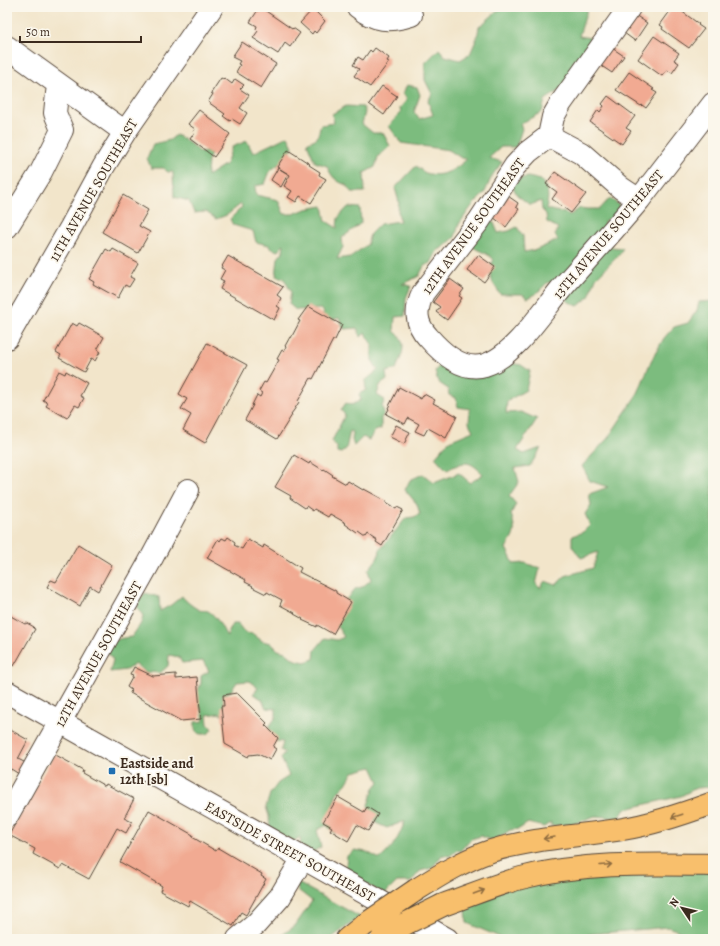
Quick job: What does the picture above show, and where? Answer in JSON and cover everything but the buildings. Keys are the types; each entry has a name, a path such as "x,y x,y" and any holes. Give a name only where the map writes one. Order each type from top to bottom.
{"highway":[{"path":"355,933 416,890 464,862 491,852 542,839 621,829 665,820 713,803"},
{"path":"382,939 404,924 443,905 522,878 575,868 612,865 713,865"}],"street":[{"name":"11TH AVENUE SOUTHEAST","path":"7,338 13,316 71,227 104,166 125,132 212,7"},
{"path":"358,7 367,14 376,18 387,20 411,15"},
{"path":"629,8 561,103 553,117 549,136 581,153 621,188 639,200"},
{"path":"7,47 125,132"},
{"path":"7,227 41,172 62,130 55,113 58,84"},
{"name":"13TH AVENUE SOUTHEAST","path":"498,360 537,319 639,200 713,104"},
{"name":"12TH AVENUE SOUTHEAST","path":"498,360 484,366 469,367 441,351 421,329 417,310 419,301 423,293 479,221 515,166 528,152 549,136"},
{"name":"12TH AVENUE SOUTHEAST","path":"7,816 145,570 188,490"},
{"name":"EASTSIDE STREET SOUTHEAST","path":"7,692 447,939"},
{"path":"238,939 256,924 280,897 303,858"}],"green space":[{"path":"501,7 588,7 579,36 596,39 573,62 582,67 566,86 545,100 542,112 520,124 522,129 516,147 501,147 489,158 502,162 492,176 484,194 472,206 459,224 455,237 437,251 431,263 424,266 419,276 402,284 411,286 406,298 405,316 395,317 394,331 399,335 403,344 403,349 396,369 386,372 387,380 380,385 377,395 385,400 382,406 384,414 381,418 381,429 375,431 369,440 363,437 354,446 352,440 353,432 350,431 346,449 341,453 337,452 337,447 332,441 345,415 341,410 346,403 352,405 361,400 359,394 366,390 365,381 378,370 372,360 372,343 365,333 361,337 357,328 344,329 339,318 328,321 319,319 324,312 320,309 296,310 289,304 291,292 284,278 276,276 278,258 283,252 284,244 278,251 270,248 269,245 256,242 253,231 233,225 230,219 242,207 241,204 227,215 216,219 206,212 194,213 189,201 174,197 173,172 168,172 163,168 151,168 147,158 153,144 170,140 176,135 184,139 200,152 213,150 208,160 207,176 226,164 232,147 247,141 253,153 288,136 293,147 285,159 270,171 265,184 255,186 256,195 278,200 284,214 293,214 306,209 323,206 326,221 337,228 338,218 348,207 360,208 361,223 342,238 343,247 337,259 350,257 367,245 370,234 380,224 400,221 398,211 399,202 395,188 416,166 428,174 435,175 450,171 467,159 461,158 449,150 401,143 389,126 401,112 400,108 407,100 403,93 407,85 417,87 420,95 414,112 419,119 433,115 428,101 432,94 425,80 425,63 439,49 445,56 460,60 470,54 477,38 479,27"},
{"path":"346,106 363,107 365,112 362,124 373,133 383,133 390,146 378,157 375,167 364,173 365,192 351,192 347,185 334,178 327,166 315,162 307,143 317,138 321,125 334,123 332,114"},
{"path":"528,177 541,180 544,184 548,194 546,209 570,215 580,208 600,209 610,198 619,205 618,215 604,221 604,226 611,247 623,248 617,257 596,278 589,297 578,306 567,301 566,293 561,280 547,283 536,294 528,298 522,294 500,294 493,283 488,269 494,260 489,255 470,245 486,218 494,223 498,233 509,231 517,227 523,236 524,252 536,250 558,240 555,235 558,228 547,222 546,214 542,210 541,201 530,205 517,195 513,187 518,179"},
{"path":"713,301 713,781 709,787 696,788 681,796 625,809 619,818 595,816 573,824 551,826 551,822 544,827 528,823 519,829 510,830 494,841 481,836 471,839 460,851 457,850 450,856 442,855 432,868 420,871 411,882 397,882 385,894 345,874 347,856 355,850 367,852 380,859 396,842 405,821 387,828 376,823 368,805 374,788 379,782 372,767 353,772 346,784 337,793 333,805 344,812 345,823 334,834 327,825 317,830 321,847 309,854 301,849 300,837 294,841 270,834 269,816 266,807 270,794 278,783 289,776 281,758 285,753 281,750 283,742 273,741 269,727 276,717 276,709 266,708 262,699 253,694 258,688 249,681 237,682 231,691 223,695 224,706 231,711 221,715 220,713 207,715 208,724 212,729 208,734 200,734 195,730 195,722 204,721 196,695 201,683 201,676 209,671 203,661 182,663 179,657 169,655 168,666 160,673 146,672 135,664 126,670 110,672 113,660 107,651 117,640 132,637 142,621 143,614 137,608 139,600 145,593 159,597 160,611 171,605 182,596 187,602 197,609 211,613 219,622 227,637 232,624 238,624 245,633 253,634 262,641 271,643 278,650 285,652 295,660 305,662 314,659 315,650 325,638 337,640 344,637 331,617 355,589 362,587 371,580 368,570 377,559 380,552 379,551 406,518 414,517 420,514 417,504 405,490 410,480 423,474 434,483 459,473 470,483 483,474 474,466 466,463 462,463 447,470 435,457 449,441 473,431 469,423 470,409 458,407 456,398 449,395 448,389 438,382 435,371 443,362 510,363 521,365 530,371 526,390 507,401 506,413 521,412 537,419 517,450 524,454 541,448 530,466 515,468 519,482 509,496 516,504 511,514 514,524 514,532 512,539 506,548 514,564 525,563 540,568 536,584 540,588 545,581 556,585 565,576 593,568 598,552 581,558 572,546 572,536 583,532 590,525 585,514 591,505 589,494 608,487 590,481 582,466 608,438 638,393 651,361 664,338 674,327 688,323 697,310 699,302"},
{"path":"713,865 713,939 700,939 668,927 570,936 561,939 504,939 467,923 465,897 522,878"},
{"path":"296,882 360,917 330,939 276,939 295,926 312,901 298,890"}],"place":[{"name":"Eastside and 12th [sb]","path":"112,771"}]}
